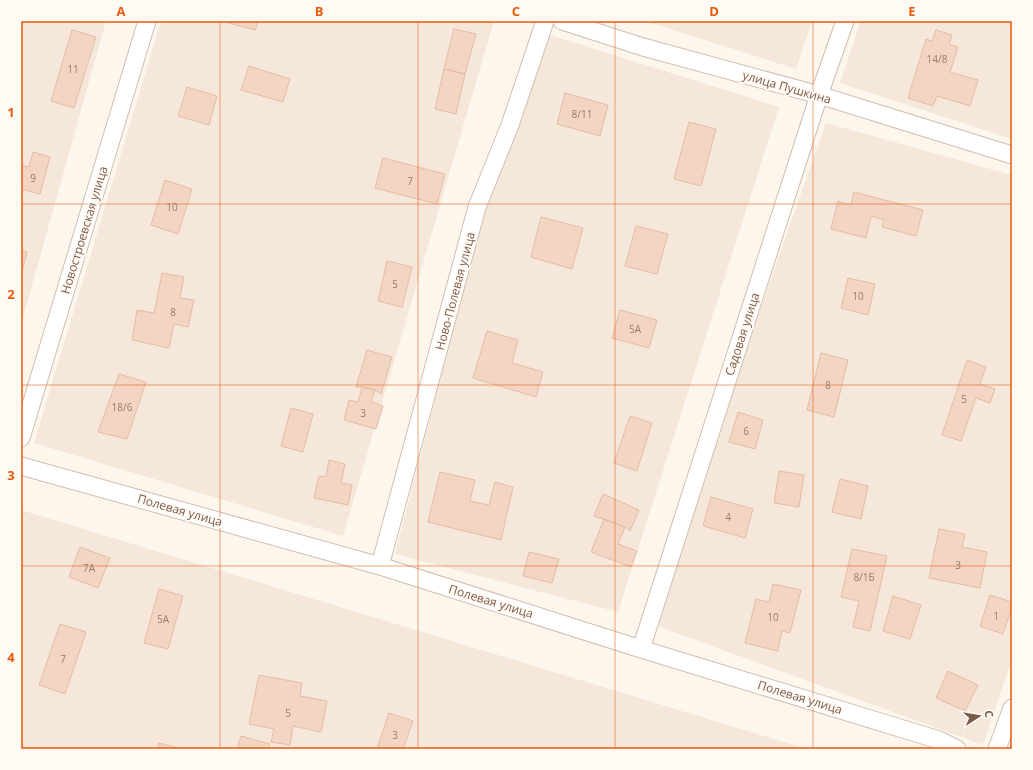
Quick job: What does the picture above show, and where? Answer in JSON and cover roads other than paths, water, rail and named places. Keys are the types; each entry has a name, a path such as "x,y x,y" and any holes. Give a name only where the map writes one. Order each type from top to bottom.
{"street":[{"name":"Новостроевская улица","path":"21,438 147,21"},
{"name":"Ново-Полевая улица","path":"380,566 478,207 510,125 545,21"},
{"name":"улица Пушкина","path":"562,21 643,47 819,95 1012,155"},
{"name":"Садовая улица","path":"641,649 819,95 845,21"},
{"name":"Полевая улица","path":"21,466 380,566 641,649 939,740 957,749"},
{"path":"997,749 1012,708"}]}
